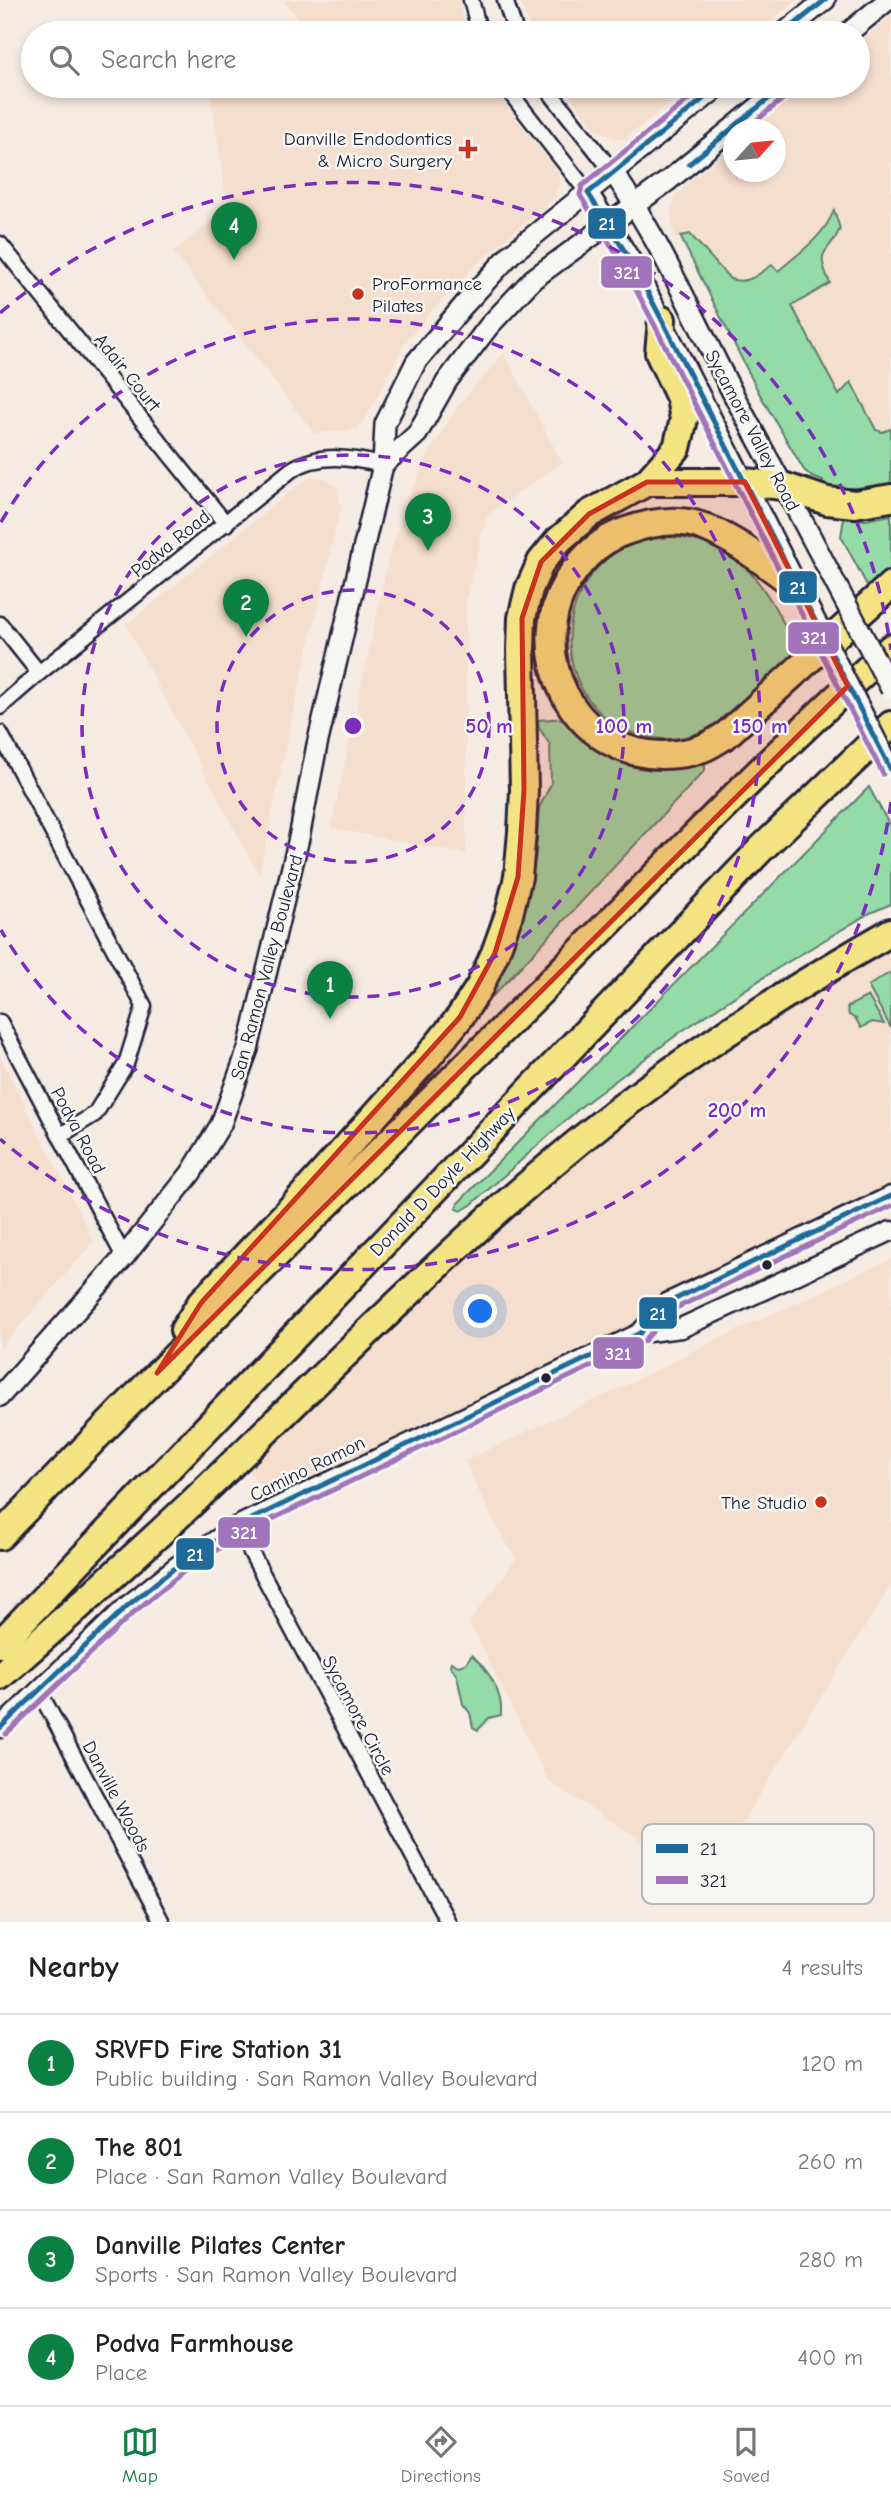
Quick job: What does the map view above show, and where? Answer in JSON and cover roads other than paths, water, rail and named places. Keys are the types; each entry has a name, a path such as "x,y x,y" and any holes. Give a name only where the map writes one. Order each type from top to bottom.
{"highway":[{"path":"157,1373 201,1303 409,1078 460,1017 480,986 509,914 518,877 524,790 521,639 522,618 529,589 541,562 559,540 589,514 648,482 677,448 684,419 680,398 659,353 662,320"},
{"path":"648,482 745,482 783,486 827,501 855,504 891,498"},
{"path":"798,587 729,539 701,526 673,521 645,524 621,533 598,545 579,564 563,588 553,614 551,648 558,680 573,708 592,731 614,746 643,755 675,755 703,748 726,734 891,586"},
{"path":"0,1536 157,1373 613,920 719,810 891,648"},
{"name":"Donald D Doyle Highway","path":"0,1644 723,889 891,725"},
{"path":"0,1676 152,1541 450,1255 559,1158 610,1116 715,1038 817,974 891,932"}],"main road":[{"path":"799,21 825,0"},
{"path":"863,21 888,0"},
{"name":"San Ramon Valley Boulevard","path":"0,1396 124,1257 191,1173 221,1124 248,1049 299,838 317,745 383,465 385,424 416,362 511,254 704,98"},
{"path":"383,465 417,434 453,372 489,326 533,279 670,180 769,98"},
{"name":"Sycamore Valley Road","path":"613,172 635,204 725,380 891,689"},
{"name":"Sycamore Valley Road","path":"588,193 608,223 662,320 891,770"}],"street":[{"path":"471,0 477,21"},
{"path":"505,0 512,21"},
{"path":"514,98 588,193"},
{"path":"554,98 613,172"},
{"name":"Adair Court","path":"0,244 226,524"},
{"name":"Podva Road","path":"0,707 301,463 341,457 383,465"},
{"path":"0,624 39,673"},
{"path":"0,733 144,1006 126,1064 95,1114 61,1135"},
{"name":"Podva Road","path":"0,1022 124,1257"},
{"name":"Camino Ramon","path":"640,1333 667,1303 891,1196"},
{"name":"Camino Ramon","path":"0,1728 127,1606 177,1566 237,1526 640,1333 681,1328 891,1231"},
{"name":"Sycamore Circle","path":"237,1526 448,1922"},
{"name":"Danville Woods","path":"38,1689 162,1922"}],"place":[{"name":"Danville Endodontics & Micro Surgery","path":"468,149"},
{"name":"Podva Farmhouse","path":"234,260"},
{"name":"ProFormance Pilates","path":"358,294"},
{"name":"Danville Pilates Center","path":"428,551"},
{"name":"The 801","path":"246,637"},
{"name":"SRVFD Fire Station 31","path":"330,1019"},
{"name":"The Studio","path":"821,1502"}]}
